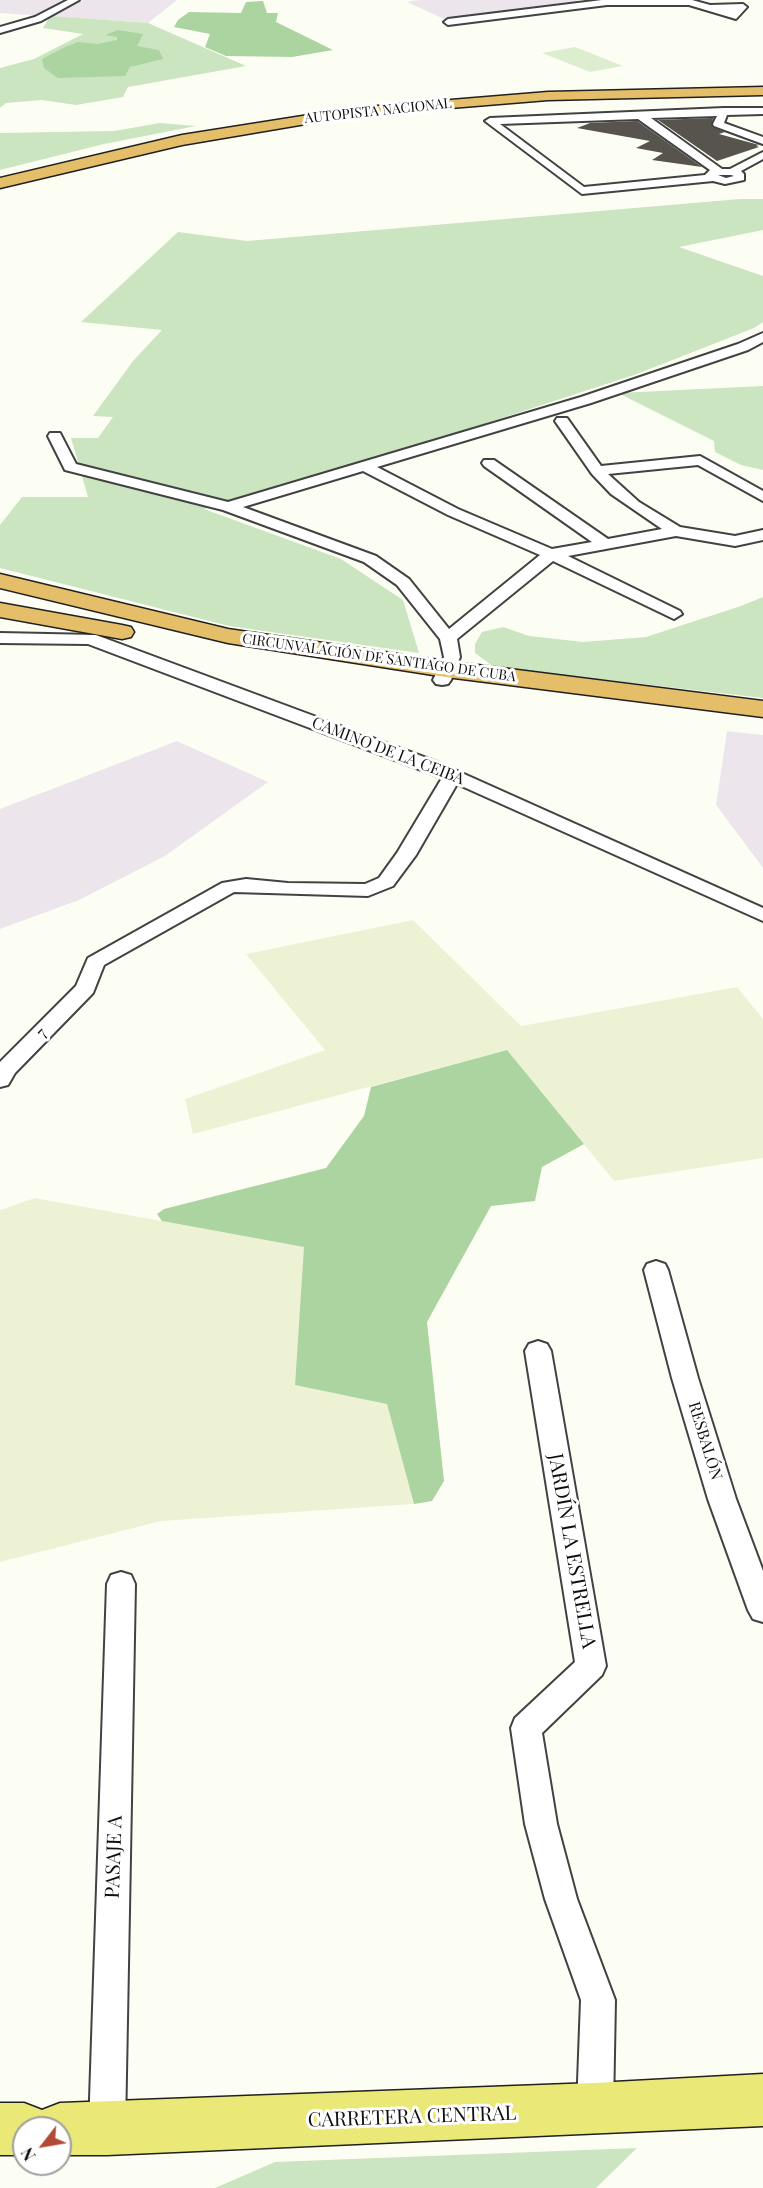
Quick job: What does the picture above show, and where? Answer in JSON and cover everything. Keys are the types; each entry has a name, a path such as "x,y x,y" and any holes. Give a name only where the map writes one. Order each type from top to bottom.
{"highway":[{"name":"AUTOPISTA NACIONAL","path":"0,176 121,147 201,131 382,104 500,94 763,89"},
{"name":"AUTOPISTA NACIONAL","path":"0,183 182,140 261,125 353,112 548,96 763,89"},
{"name":"CIRCUNVALACIÓN DE SANTIAGO DE CUBA","path":"0,581 230,643"},
{"name":"CIRCUNVALACIÓN DE SANTIAGO DE CUBA","path":"0,594 230,643 763,720"},
{"path":"0,610 102,628 230,643"},
{"name":"CIRCUNVALACIÓN DE SANTIAGO DE CUBA","path":"444,675 763,709"}],"main road":[{"name":"CARRETERA CENTRAL","path":"83,2129 595,2109 763,2100"}],"street":[{"path":"0,30 38,19 75,0"},
{"path":"448,22 607,2 690,2 736,16 738,10 747,5 723,9 710,8"},
{"path":"763,109 490,121 582,191 714,175 741,174 763,155"},
{"path":"724,111 718,124 763,141"},
{"path":"640,115 714,175"},
{"path":"228,507 639,383 743,347 763,337"},
{"path":"562,421 597,471 634,505 676,531"},
{"path":"55,436 70,467 228,507 370,559 403,582 448,638 452,657 444,675"},
{"path":"597,471 700,460 763,497"},
{"path":"489,463 605,544"},
{"path":"366,467 453,512 551,555 674,614"},
{"path":"448,638 551,555 676,531 735,541 763,535"},
{"path":"55,637 102,628"},
{"name":"CAMINO DE LA CEIBA","path":"0,638 90,639 453,775 763,915"},
{"name":"7","path":"0,1080 6,1069 86,988 95,962 229,887 246,885 288,889 368,890 386,882 406,855 453,775"},
{"name":"RESBALÓN","path":"656,1270 684,1378 709,1451 722,1499 763,1610"},
{"name":"JARDÍN LA ESTRELLA","path":"538,1351 591,1666 526,1728 541,1824 561,1899 598,2000 595,2109"},
{"name":"PASAJE A","path":"83,2129 121,1584"}],"shaded area":[{"path":"0,0 177,0 148,23 0,13"},
{"path":"418,0 580,1 446,20 407,2"},
{"path":"727,731 763,735 763,868 716,805"},
{"path":"177,741 268,782 165,856 79,900 0,929 0,809"}],"green space":[{"path":"263,1 267,13 278,13 276,22 333,50 292,57 226,56 205,47 210,34 174,27 178,20 189,12 241,13 246,2"},
{"path":"50,16 148,23 246,66 128,87 123,97 76,105 42,100 6,103 0,108 0,68 34,59 83,34 43,28"},
{"path":"118,30 143,34 137,46 159,50 163,59 130,67 125,76 58,78 44,68 42,59 65,47 78,42 98,44 117,40 117,37 105,35"},
{"path":"575,47 623,66 590,72 542,53"},
{"path":"160,123 196,126 104,144 0,170 0,133 114,131"},
{"path":"740,199 763,199 763,230 679,247 763,276 763,322 754,328 637,374 459,432 204,509 341,559 403,600 419,653 229,626 0,568 0,525 22,497 88,497 71,438 98,438 113,417 93,416 133,361 162,330 81,322 178,232 247,241"},
{"path":"763,386 763,470 741,465 715,452 714,441 618,393"},
{"path":"763,597 763,698 494,667 475,653 475,644 482,632 503,627 529,636 583,642 646,637"},
{"path":"413,920 521,1026 737,987 763,1019 763,1158 614,1181 507,1050 193,1134 185,1099 325,1050 246,954"},
{"path":"507,1050 584,1144 542,1167 535,1201 491,1206 427,1322 444,1481 432,1501 414,1504 387,1404 295,1385 304,1247 162,1221 157,1214 164,1209 326,1168 364,1116 371,1087"},
{"path":"35,1198 305,1247 295,1385 387,1403 414,1504 161,1521 0,1562 0,1210"},
{"path":"637,2148 596,2188 215,2188 275,2162"}],"building":[{"path":"713,118 712,127 725,132 719,134 759,145 756,146 759,147 717,161 658,120"},
{"path":"637,121 702,167 652,160 663,153 636,148 650,141 577,128 590,123"}]}
